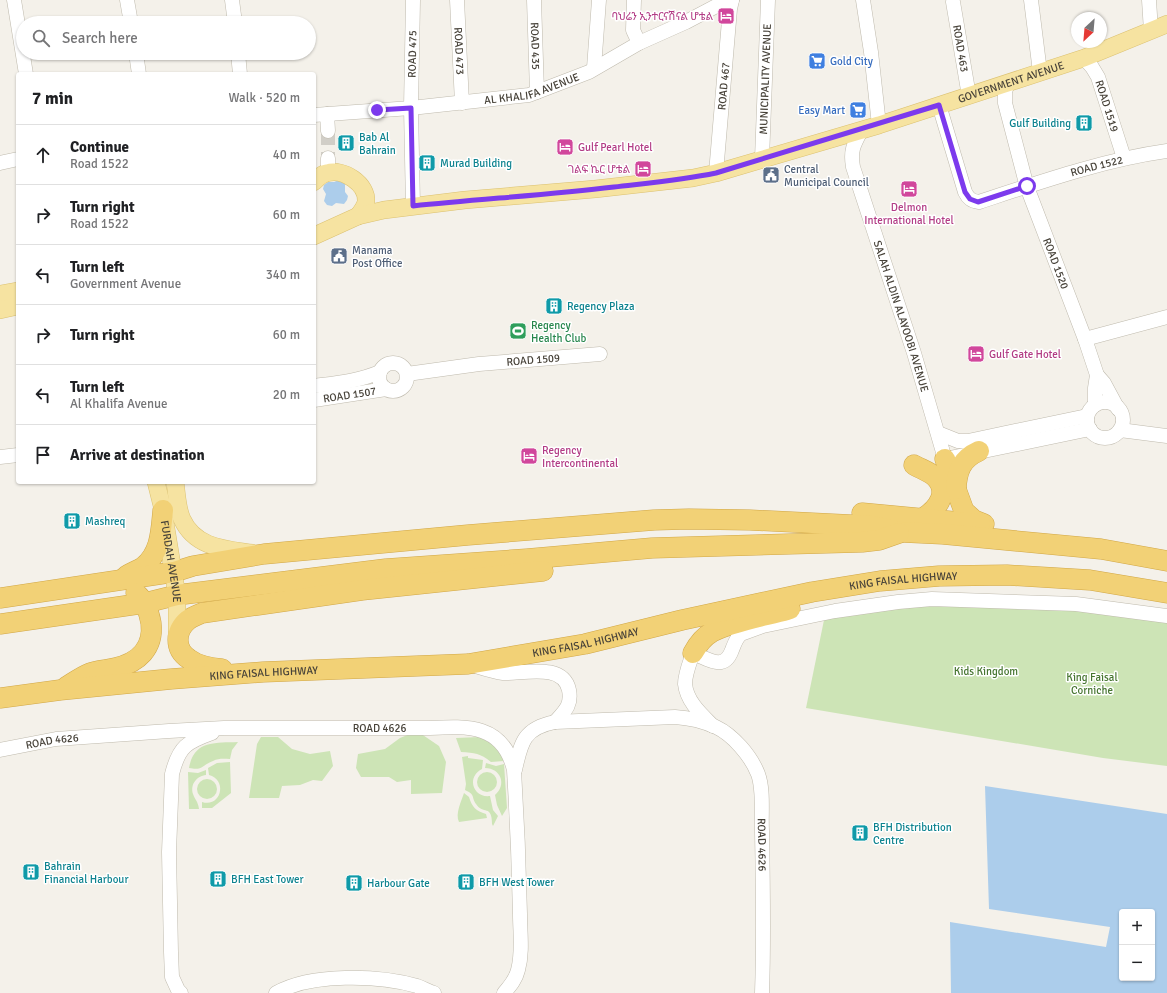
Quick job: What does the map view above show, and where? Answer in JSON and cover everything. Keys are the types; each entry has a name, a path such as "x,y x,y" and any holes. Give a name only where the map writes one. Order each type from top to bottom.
{"highway":[{"path":"956,489 959,471 963,463 968,456 979,451"},
{"path":"945,459 964,511 974,520 984,524"},
{"path":"914,465 934,477 939,482 942,492 937,506 932,513 923,518"},
{"path":"115,581 142,567 155,553 171,508"},
{"path":"750,520 792,511 817,509 923,518 984,524 1101,549 1167,561"},
{"path":"0,598 174,572 193,566 264,554 475,534 654,520 750,520 845,524 872,526 901,532 943,534 1101,549"},
{"path":"0,624 145,603 177,595 386,568 527,559 652,548 862,542 879,540 901,532"},
{"path":"263,672 219,669 201,665 189,659 177,642 178,634 182,626 189,619 202,612 362,590 535,572 652,548"},
{"name":"KING FAISAL HIGHWAY","path":"0,698 60,690 171,679 263,672 468,664 586,644 682,620 812,592 880,581 939,576 1007,575 1090,580 1167,593"},
{"path":"60,690 91,672 116,668 135,661 144,652 149,642 152,630 150,617 145,603 131,589 115,581"},
{"path":"693,653 701,640 711,632 787,610 812,592"}],"main road":[{"name":"GOVERNMENT AVENUE","path":"316,235 358,216 384,210 465,200 595,189 693,178 716,173 879,125 969,96 1084,58 1167,24"},
{"path":"323,171 346,175 356,180 363,187 366,202 358,216"},
{"path":"0,294 16,291"},
{"path":"0,310 16,306"},
{"name":"FURDAH AVENUE","path":"157,484 171,508"},
{"name":"FURDAH AVENUE","path":"175,484 171,508 174,572 177,595 177,642"},
{"path":"171,508 191,531 206,544 220,549 264,554"}],"street":[{"path":"14,0 17,16"},
{"path":"127,0 130,16"},
{"path":"232,0 234,16"},
{"name":"ROAD 475","path":"413,0 411,108 413,206"},
{"name":"ROAD 473","path":"457,0 462,103"},
{"name":"ROAD 435","path":"534,0 537,92"},
{"path":"594,68 599,0"},
{"path":"638,0 633,30 639,43"},
{"name":"AL KHALIFA AVENUE","path":"321,114 411,108 523,96 589,72 639,43 686,22 701,6 720,4 732,0"},
{"name":"ROAD 467","path":"716,173 732,0"},
{"name":"MUNICIPALITY AVENUE","path":"762,159 768,0"},
{"path":"863,0 871,52 879,125"},
{"path":"1031,0 1040,72"},
{"path":"1149,0 1151,31"},
{"name":"ROAD 463","path":"953,2 969,96"},
{"name":"ROAD 1519","path":"1084,58 1092,66 1098,77 1124,158"},
{"path":"24,60 26,72"},
{"path":"137,60 139,72"},
{"path":"239,60 240,72"},
{"path":"1008,82 1005,92 1005,103 1027,186"},
{"name":"ROAD 1522","path":"939,105 965,192 970,199 978,202 1124,158 1167,151"},
{"path":"321,114 328,131"},
{"name":"SALAH ALDIN ALAYOOBI AVENUE","path":"862,129 853,144 853,168 914,353 945,459"},
{"path":"0,163 16,159"},
{"name":"ROAD 1520","path":"1027,186 1086,339 1097,375 1104,383 1118,408"},
{"path":"1086,339 1167,317"},
{"name":"ROAD 1509","path":"406,373 600,354"},
{"path":"391,363 401,365 406,373 407,381 403,388 395,391 386,390 379,380 380,372 385,365 391,363"},
{"name":"ROAD 1507","path":"316,386 348,382 380,372"},
{"name":"ROAD 1520","path":"1091,417 1097,375"},
{"name":"ROAD 1507","path":"316,400 386,390"},
{"path":"945,459 979,451 1091,417 1105,402 1115,405 1118,408 1122,417 1120,430 1107,438 1097,436 1091,417"},
{"path":"938,433 954,440 968,441 1091,417"},
{"path":"1120,430 1167,436"},
{"path":"0,457 16,455"},
{"name":"KING FAISAL HIGHWAY","path":"693,653 717,663 724,662 729,658 734,645 741,634 763,626 835,611 932,599 1076,604 1167,616"},
{"name":"ROAD 4626","path":"693,653 685,683 693,705 713,726 735,740 743,749 756,768 760,785 763,888 763,990"},
{"path":"468,664 502,673 549,672 562,678 568,686 570,698 567,709 555,722"},
{"name":"ROAD 4626","path":"514,770 521,745 528,734 537,727 555,722 675,717 694,720 713,726"},
{"name":"ROAD 4626","path":"0,750 56,739 224,728 467,727 489,734 503,745 509,754 514,770 519,860 521,951 516,976 504,991"},
{"name":"ROAD 4626","path":"181,993 172,977 168,852 172,774 174,764 181,749 193,740 224,728"},
{"path":"275,993 305,982 369,978 418,986 434,993"}],"green space":[{"name":"King Faisal Corniche","path":"921,603 1010,603 1167,620 1167,766 1103,758 806,708 824,620"},
{"path":"417,731 439,746 446,762 442,793 411,794 411,780 397,782 389,777 361,777 356,768 358,754 385,749 400,738"},
{"path":"261,737 278,737 292,749 310,754 330,751 333,766 322,781 313,780 300,785 282,786 279,798 249,798 257,744"},
{"path":"480,737 497,747 504,761 491,762 477,754 461,752 456,738"},
{"path":"238,742 232,750 230,759 215,760 197,769 189,768 196,752 201,748 214,743"},
{"path":"468,756 468,758 483,760 482,769 474,777 473,782 479,794 490,796 493,810 498,816 493,826 492,818 489,812 481,809 475,802 472,795 465,790 466,784 462,757"},
{"path":"230,762 231,793 212,808 202,808 202,802 209,803 214,801 220,793 219,782 209,775 208,768 217,763"},
{"path":"486,763 496,766 504,764 507,808 502,816 497,805 495,795 501,787 500,778 495,771 485,768"},
{"path":"206,770 206,775 197,779 192,787 199,809 189,809 188,772 198,773"},
{"path":"487,772 494,775 497,782 494,789 487,792 480,789 477,782 480,775"},
{"path":"207,779 214,782 217,789 214,796 207,799 200,796 197,789 200,782"},
{"path":"464,793 469,797 475,808 486,814 487,818 459,822 458,812"}],"water":[{"path":"339,180 345,184 345,192 348,196 347,200 344,204 336,203 332,206 327,205 324,201 326,194 323,189 324,185 328,182"},
{"path":"985,786 1167,814 1167,993 951,993 950,922 1106,947 1110,927 989,909"}],"tunnel":[{"path":"328,131 328,158"}],"place":[{"name":"ባህሬን ኢንተርናሽናል ሆቴል","path":"726,16"},
{"name":"Gold City","path":"817,61"},
{"name":"Easy Mart","path":"858,110"},
{"name":"Gulf Building","path":"1084,123"},
{"name":"Bab Al Bahrain","path":"346,143"},
{"name":"Gulf Pearl Hotel","path":"565,147"},
{"name":"Murad Building","path":"427,163"},
{"name":"ገልፍ ኬር ሆቴል","path":"643,169"},
{"name":"Central Municipal Council","path":"771,175"},
{"name":"Delmon International Hotel","path":"909,189"},
{"name":"Manama Post Office","path":"339,256"},
{"name":"Regency Plaza","path":"554,306"},
{"name":"Regency Health Club","path":"518,331"},
{"name":"Gulf Gate Hotel","path":"976,354"},
{"name":"Regency Intercontinental","path":"529,456"},
{"name":"Mashreq","path":"72,521"},
{"name":"BFH Distribution Centre","path":"860,833"},
{"name":"Bahrain Financial Harbour","path":"31,872"},
{"name":"BFH East Tower","path":"218,879"},
{"name":"BFH West Tower","path":"466,882"},
{"name":"Harbour Gate","path":"354,883"}],"route":[{"path":"377,110 411,108 413,206 693,178 716,173 879,125 939,105 965,192 970,199 974,202 978,202 1027,186"}],"park label":[{"name":"Kids Kingdom","path":"986,671"}]}
